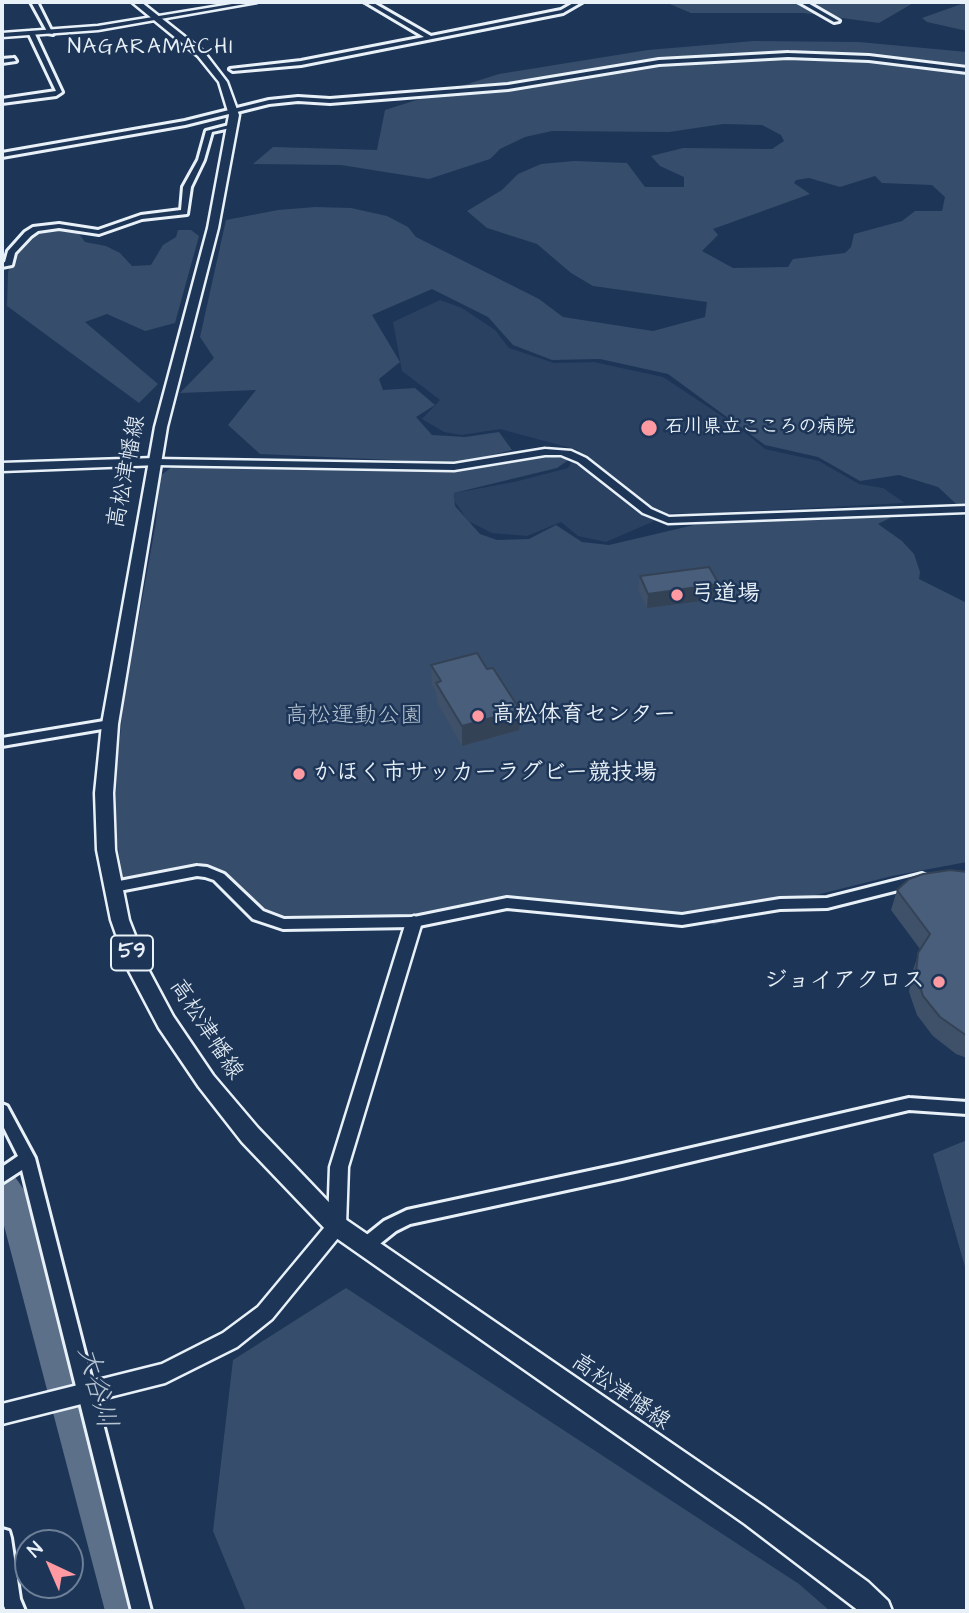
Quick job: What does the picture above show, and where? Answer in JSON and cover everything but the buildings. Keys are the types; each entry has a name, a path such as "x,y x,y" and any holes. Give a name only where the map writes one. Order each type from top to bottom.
{"main road":[{"path":"136,2 201,54 223,82 233,118"},
{"name":"高松津幡線","path":"233,118 213,229 161,427 110,724 104,793 106,850 121,920 139,971 166,1022 201,1074 250,1135 337,1226 754,1515 858,1592 878,1611"},
{"path":"2,467 155,462"}],"street":[{"path":"34,2 51,33"},
{"path":"2,35 51,33 154,19 209,6 254,2"},
{"path":"368,2 429,37"},
{"path":"233,69 301,63 563,10 579,2"},
{"path":"802,2 836,21"},
{"path":"2,101 59,92 32,34"},
{"path":"2,265 9,263 12,253 36,229 59,226 99,232 141,217 184,212 187,187 201,160 209,131 233,118 285,99 330,102 508,87 659,62 716,58 788,55 869,58 967,70"},
{"path":"2,61 14,60"},
{"path":"2,155 233,118"},
{"path":"155,462 454,467 545,452 561,452 582,460 647,511 668,520 967,509"},
{"path":"2,742 110,724"},
{"path":"114,887 197,871 207,872 219,877 258,915 283,924 414,922 507,903 681,920 780,904 827,903 919,879 938,877"},
{"path":"2,1413 165,1373 230,1340 265,1313 337,1226 339,1167 414,922"},
{"path":"365,1246 390,1226 407,1217 622,1171 909,1104 967,1108"},
{"path":"2,1110 24,1161 87,1392 142,1611"},
{"path":"2,1176 24,1161"},
{"path":"2,1538 11,1600 16,1611"}],"shaded area":[{"path":"440,300 462,308 495,330 509,348 554,363 594,362 663,377 737,426 765,449 819,461 859,484 883,488 905,503 673,513 606,542 578,536 561,522 527,536 492,533 468,521 455,502 454,493 514,482 568,468 578,450 500,429 462,435 444,432 422,419 440,400 402,371 393,322"}],"green space":[{"path":"665,2 915,2 879,23 804,13 691,13"},
{"path":"967,2 967,31 927,22 922,18"},
{"path":"754,41 859,42 967,52 967,514 938,487 899,475 860,481 818,457 765,445 668,374 600,359 552,360 513,345 488,317 432,289 372,315 400,362 379,379 383,390 415,388 435,405 416,417 432,435 465,437 499,432 512,450 460,463 260,454 228,425 256,390 180,393 214,358 200,337 226,220 278,210 351,208 387,216 408,227 416,237 539,299 563,317 653,331 705,317 707,302 593,286 571,273 537,244 487,228 467,211 502,190 518,174 541,164 574,161 627,163 645,187 684,187 684,177 660,166 651,156 683,148 772,149 784,141 781,135 762,125 723,124 669,132 552,131 525,137 500,149 490,159 429,179 341,165 253,164 273,147 377,150 385,110 499,74 648,50","holes":["875,176 882,183 932,185 945,197 942,211 915,211 902,221 854,234 851,247 845,253 793,259 788,267 733,268 702,251 718,235 713,229 810,194 794,183 796,180 809,178 840,187"]},
{"path":"51,227 77,231 85,242 106,246 120,253 132,266 151,265 163,245 176,237 178,230 191,230 199,236 175,323 145,331 107,314 85,322 158,384 139,403 7,306 8,272 15,250 27,236"},
{"name":"高松運動公園","path":"546,456 570,459 557,468 454,493 455,506 480,534 497,540 529,539 556,525 582,542 609,545 694,525 811,516 885,514 890,518 878,524 902,541 914,554 920,572 919,579 967,603 967,862 892,876 780,904 713,925 707,910 672,915 508,899 425,917 282,921 261,914 227,876 202,866 123,882 115,826 117,763 124,700 156,522 160,476 173,466 423,470 490,466"},
{"path":"967,1140 967,1274 933,1154"},
{"path":"346,1288 799,1584 830,1611 246,1611 213,1531 233,1360"}],"waterway":[{"name":"大谷川","path":"2,1184 11,1194 124,1611"}],"place":[{"name":"石川県立こころの病院","path":"649,428"},
{"name":"弓道場","path":"677,595"},
{"name":"高松体育センター","path":"478,716"},
{"name":"かほく市サッカーラグビー競技場","path":"299,774"},
{"name":"ジョイアクロス","path":"939,982"}],"district":[{"name":"NAGARAMACHI","path":"151,49"}]}
